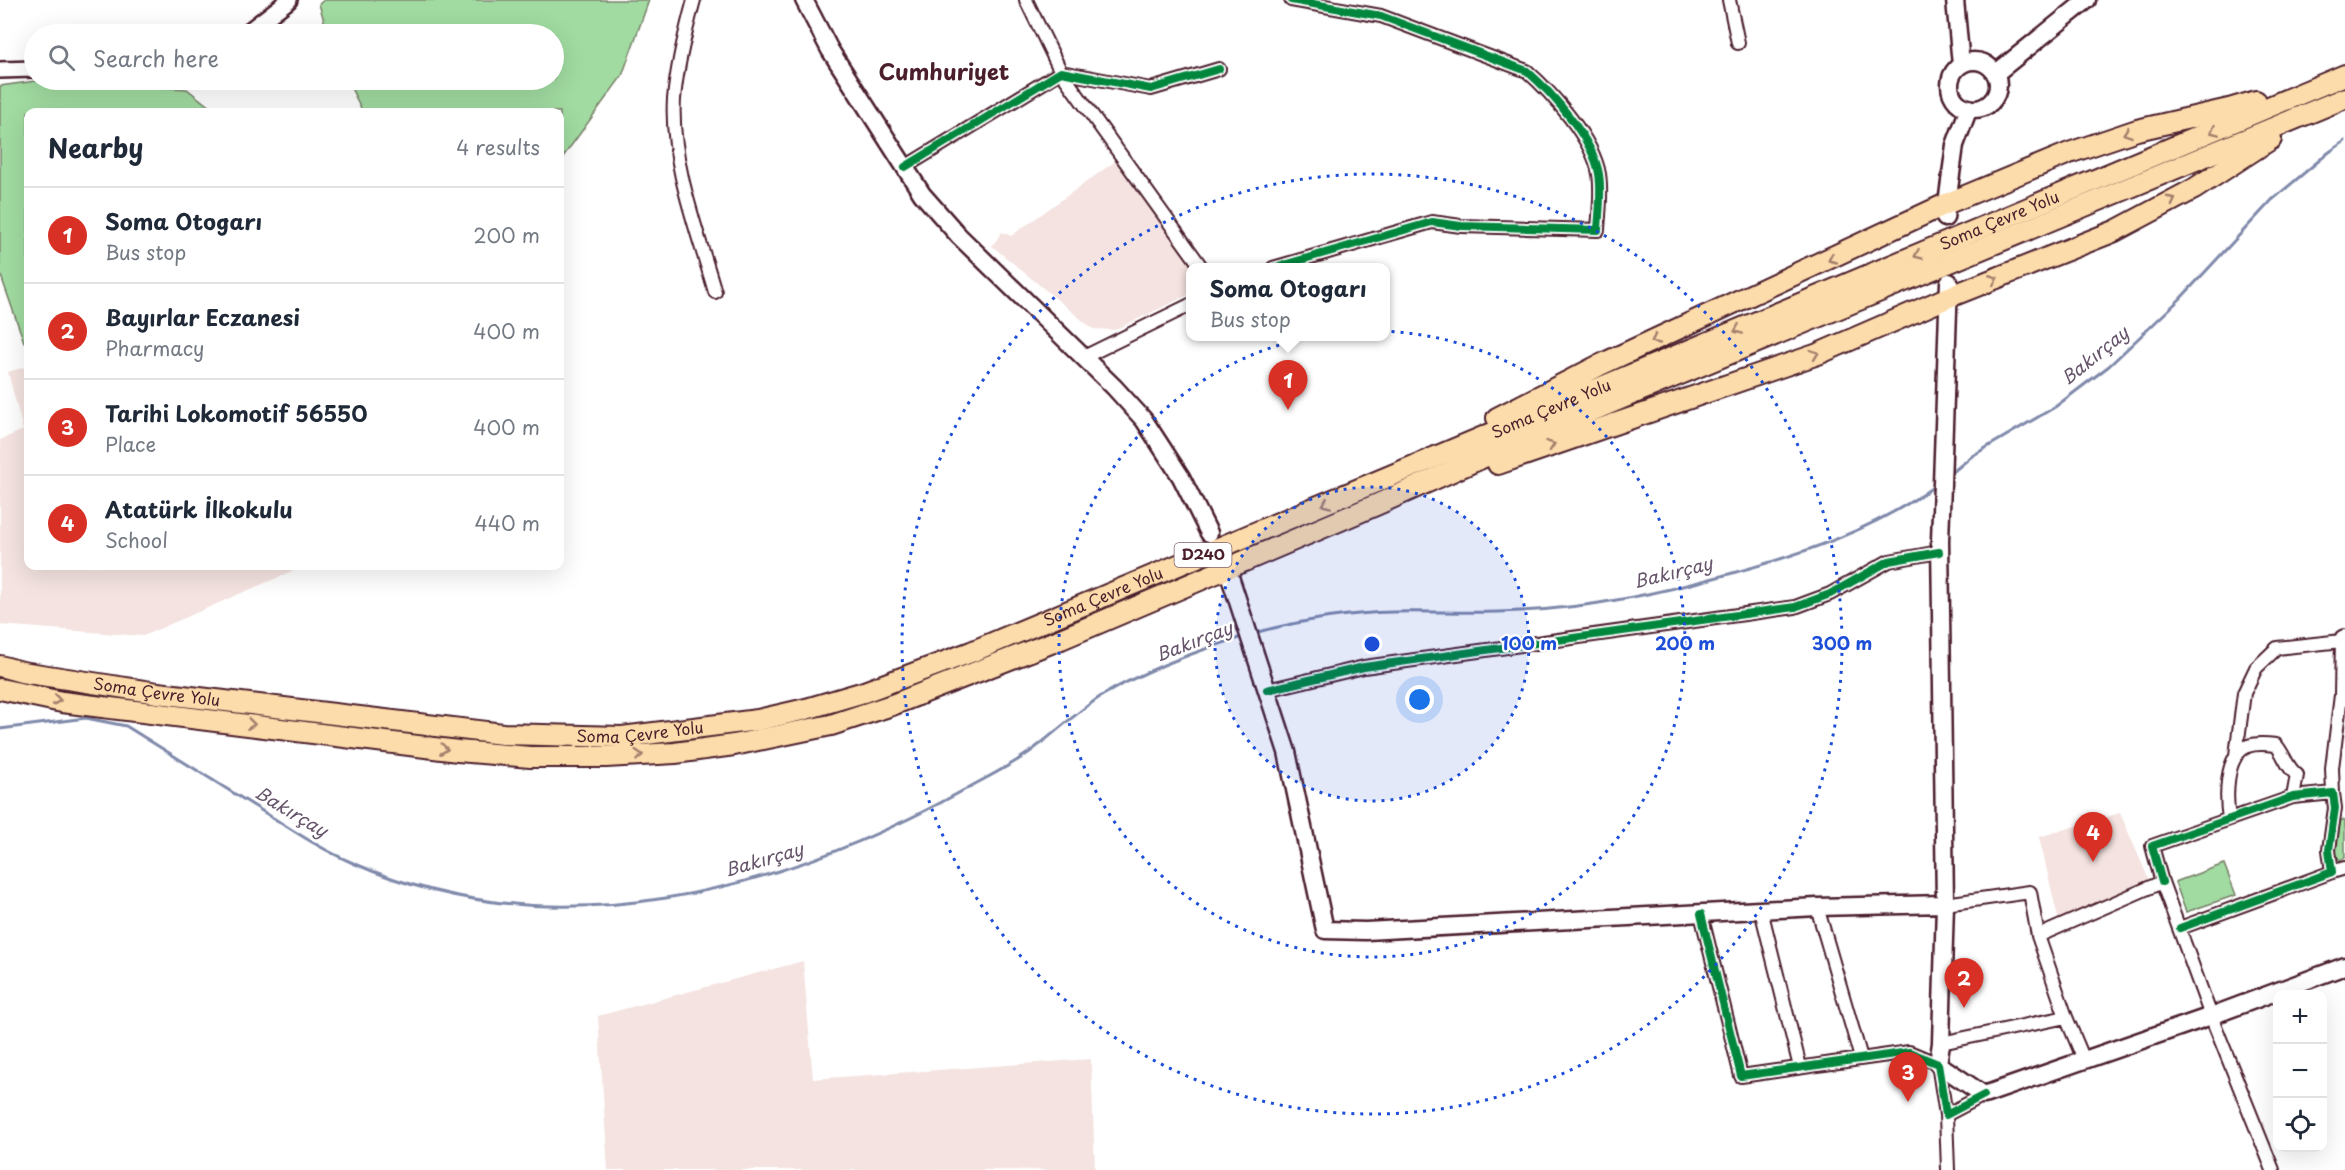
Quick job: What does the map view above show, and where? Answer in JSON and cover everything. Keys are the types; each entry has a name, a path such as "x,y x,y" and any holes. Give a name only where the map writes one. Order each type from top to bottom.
{"highway":[{"path":"1366,487 1598,366 1946,211 2069,153 2137,130 2229,109 2345,74"},
{"name":"Soma Çevre Yolu","path":"0,666 22,672 158,693 503,734 622,737 758,720 806,709 915,675 2345,74"},
{"path":"1376,506 1818,354 1949,290 2115,231 2194,189 2262,144 2343,99"},
{"name":"Soma Çevre Yolu","path":"0,689 62,702 458,751 530,757 606,757 675,753 734,745 831,725 892,705 1061,639 1376,506 1531,436 2343,99"}],"main road":[{"path":"804,0 830,50 922,194 959,236 1122,395 1158,440 1181,477 1209,533"},
{"path":"1955,0 1961,65"},
{"path":"1995,74 2087,0"},
{"path":"1976,61 1990,68 1995,74 1997,89 1995,96 1984,106 1969,108 1957,101 1950,89 1952,76 1961,65 1976,61"},
{"path":"1946,211 1955,144 1969,108"},
{"path":"1949,290 1943,408 1940,547 1945,904 1941,1043 1938,1064 1984,1095 2211,1016 2345,966"},
{"path":"1233,587 1287,752 1325,930 1366,931 1817,907 1945,904"}],"street":[{"path":"258,24 289,0"},
{"path":"694,0 679,53 674,102 677,154 715,292"},
{"path":"1026,0 1061,72 1199,263"},
{"path":"1285,263 1341,250 1432,222 1461,226 1598,230 1600,201 1598,171 1582,135 1545,87 1527,71 1381,16 1291,0"},
{"path":"1729,0 1738,43"},
{"path":"0,70 24,69"},
{"path":"905,167 1061,72 1151,88 1219,69"},
{"path":"1084,357 1186,307"},
{"path":"1267,690 1364,668 1795,607 1830,594 1890,561 1940,547"},
{"path":"2236,755 2244,693 2256,668 2277,648 2344,638 2341,695 2332,768 2333,793 2340,809 2329,850 2332,872"},
{"path":"2229,819 2226,797 2233,760 2249,745 2276,745 2285,758 2288,768 2297,775 2293,797"},
{"path":"2273,1170 2211,1016 2162,882 2152,846 2293,797 2333,793"},
{"path":"2180,928 2345,868"},
{"path":"2038,936 2162,882"},
{"path":"1945,904 2030,892 2038,936 2066,1017 2084,1060"},
{"path":"1817,907 1861,1058"},
{"path":"1761,910 1800,1067"},
{"path":"1701,914 1742,1076 1909,1052 1938,1064 1946,1115 1948,1170"},
{"path":"1941,1043 2066,1017"},
{"path":"1946,1115 1984,1095"}],"shaded area":[{"path":"1117,160 1193,263 1186,263 1186,296 1115,330 1093,329 992,246 1002,232 1011,236"},
{"path":"24,367 24,570 295,570 143,636 0,625 0,440 23,430 8,372"},
{"path":"2120,813 2152,887 2060,926 2039,837"},
{"path":"803,961 813,1079 1091,1059 1095,1170 608,1170 598,1016"}],"green space":[{"path":"324,0 649,0 622,76 564,156 564,108 361,108 352,90 564,90 564,24 325,24 319,4"},
{"path":"24,83 24,90 188,90 211,108 24,108 24,342 0,273 0,86"},
{"path":"2340,820 2345,820 2345,858 2340,860 2334,854"},
{"path":"2224,864 2236,895 2186,912 2175,882"}],"waterway":[{"name":"Bakırçay","path":"1948,476 1972,456 2055,407 2109,366 2180,299 2272,200 2345,141"},
{"name":"Bakırçay","path":"1254,633 1305,621 1358,614 1547,609 1573,607 1651,593 1729,574 1837,539 1888,515 1936,485"},
{"name":"Bakırçay","path":"0,729 86,718 126,726 301,835 353,863 430,890 508,903 587,906 666,898 744,881 821,857 895,825 1002,770 1027,754 1094,701 1137,677 1172,661 1245,636"}],"cycle path":[{"path":"1290,263 1432,222 1461,226 1598,230 1600,209 1599,174 1589,146 1559,104 1527,71 1381,16 1291,0"},
{"path":"905,167 1061,72 1151,89 1219,69"},
{"path":"1267,690 1364,667 1795,607 1830,594 1889,561 1939,552"},
{"path":"2162,882 2152,846 2293,797 2333,793 2335,808 2329,850 2332,872 2180,928"},
{"path":"1701,914 1741,1076 1909,1052 1938,1064 1946,1115 1984,1095"}],"place":[{"name":"Soma Otogarı","path":"1288,410"},
{"name":"Atatürk İlkokulu","path":"2093,862"},
{"name":"Bayırlar Eczanesi","path":"1964,1008"},
{"name":"Tarihi Lokomotif 56550","path":"1908,1102"}],"district":[{"name":"Cumhuriyet","path":"944,72"}]}
